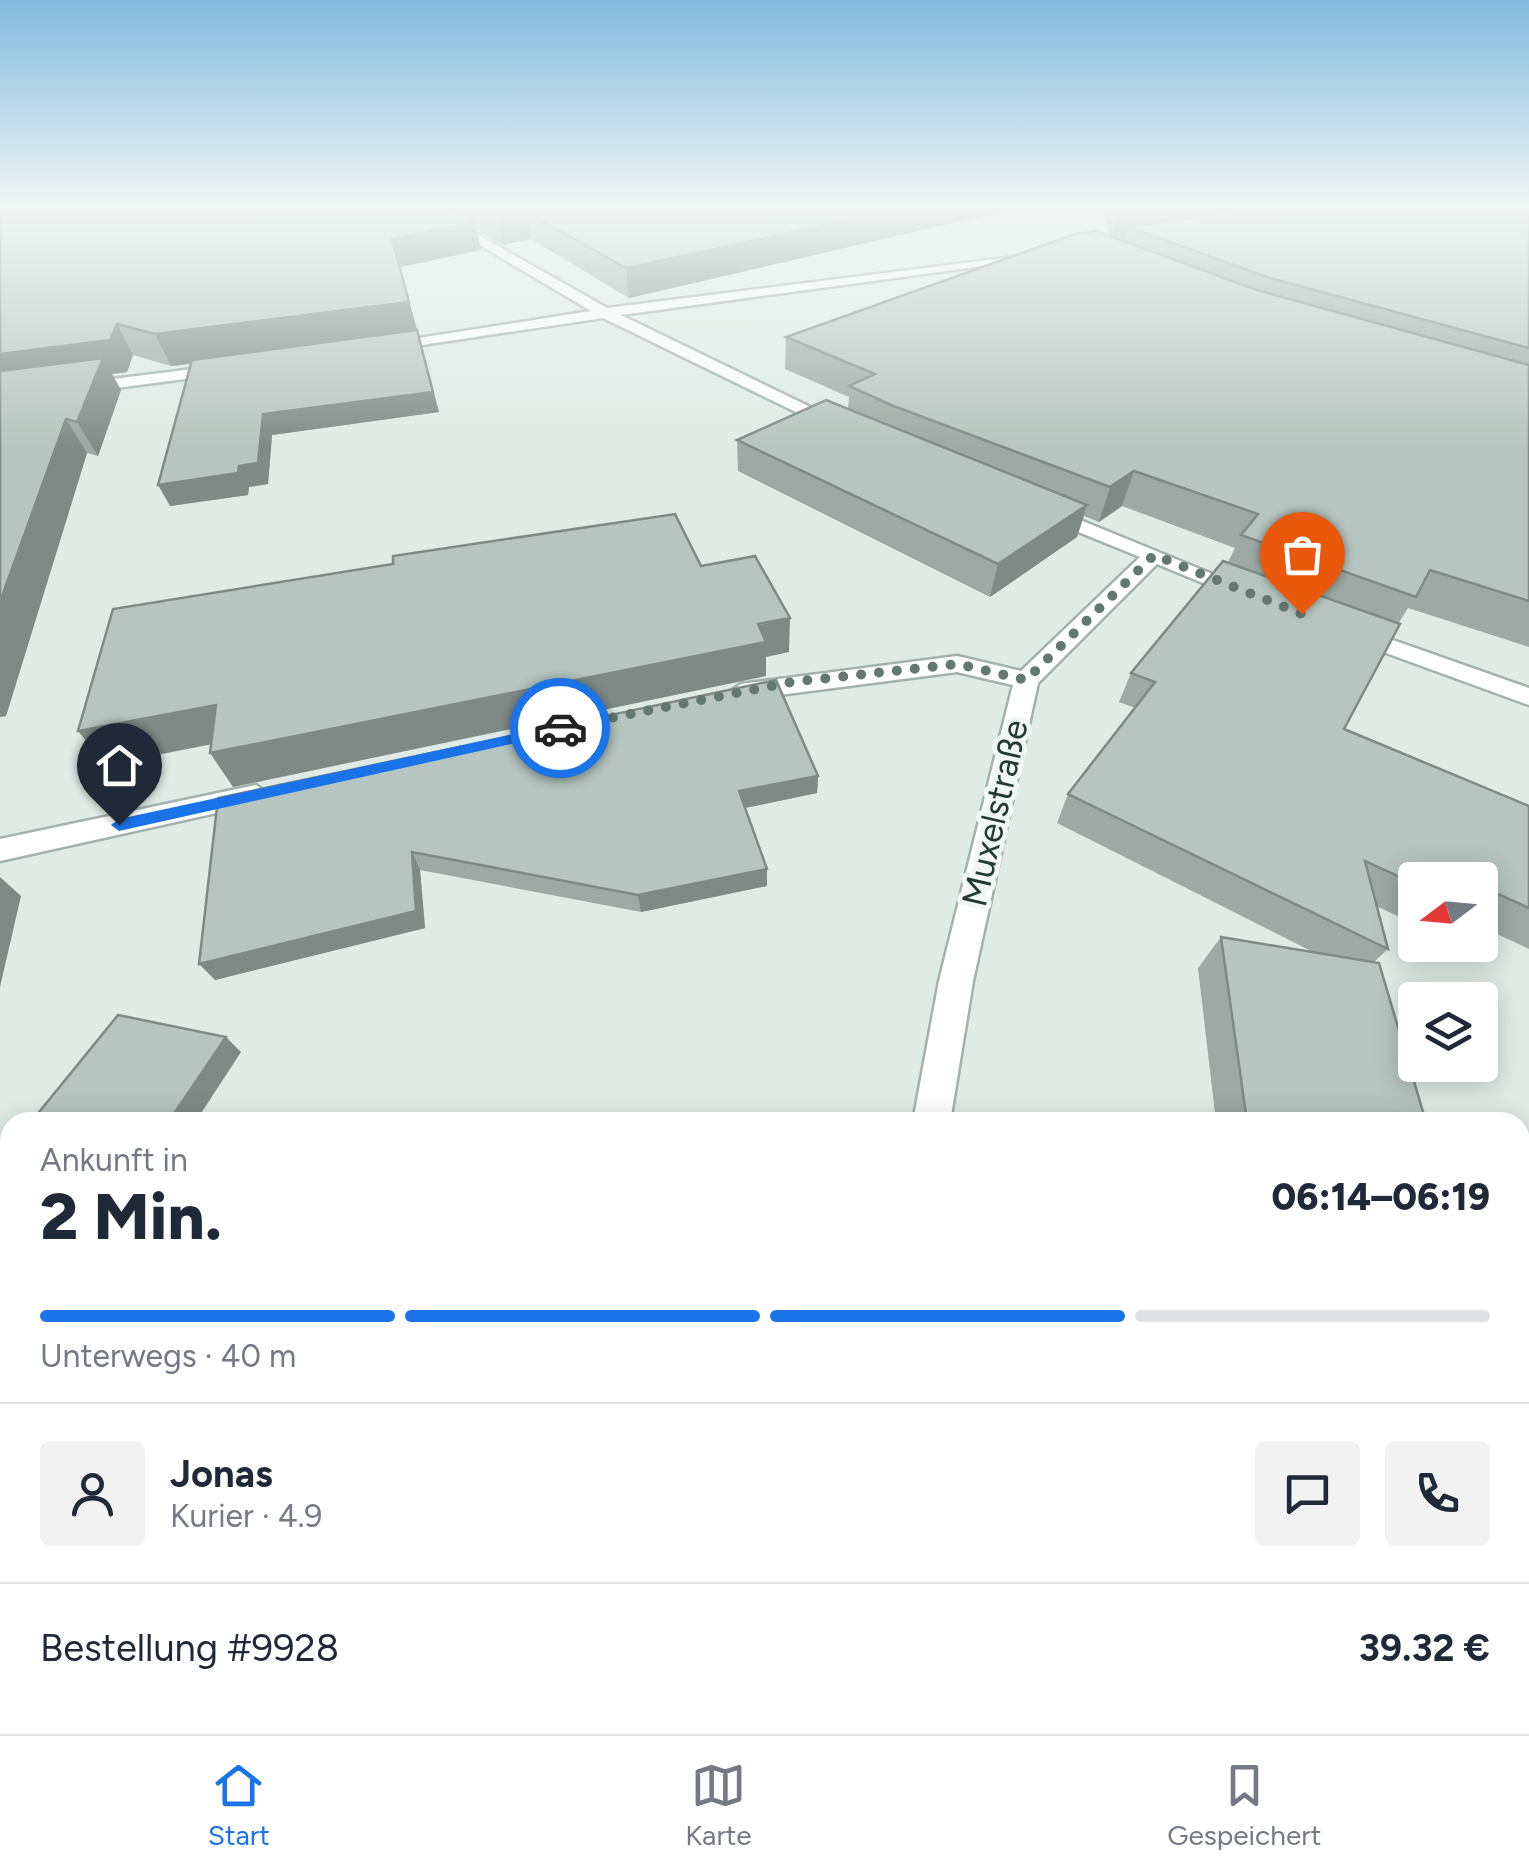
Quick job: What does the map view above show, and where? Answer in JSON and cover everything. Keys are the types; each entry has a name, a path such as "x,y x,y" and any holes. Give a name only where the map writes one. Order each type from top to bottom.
{"street":[{"path":"560,287 605,313 862,438"},
{"path":"367,351 605,313 811,287"},
{"path":"0,398 236,369"},
{"path":"1032,507 1266,601"},
{"name":"Muxelstraße","path":"933,1112 956,982 1026,680 1154,555"},
{"path":"1338,627 1529,697"},
{"path":"713,697 792,682 958,664 1026,680"},
{"path":"0,850 290,788"}],"building":[{"path":"0,287 405,287 409,302 155,334 117,324 110,340 0,354"},
{"path":"927,287 1249,287 1529,365 1529,601 1430,570 1416,597 1241,535 1258,514 1134,471 1110,487 891,405 849,386 875,374 786,337"},
{"path":"1303,287 1529,287 1529,348"},
{"path":"417,330 433,392 263,414 258,463 239,466 238,473 158,485 192,360"},
{"path":"103,358 77,422 66,419 0,602 0,371"},
{"path":"826,400 1087,505 998,564 737,440"},
{"path":"675,514 701,566 755,556 790,618 758,624 766,642 210,753 216,705 78,731 113,609 393,564 393,556"},
{"path":"1223,561 1400,624 1344,729 1529,806 1529,908 1498,894 1498,862 1398,862 1398,876 1365,861 1388,949 1068,794 1155,682 1131,673"},
{"path":"776,680 818,776 739,791 767,869 638,895 412,852 416,911 199,964 218,798"},
{"path":"1221,937 1379,963 1398,1027 1398,1082 1414,1082 1423,1112 1246,1112"},
{"path":"118,1015 226,1037 175,1112 39,1112"}],"way so far":[{"path":"560,728 792,682 958,664 1026,680 1154,555 1302,614"}],"route":[{"path":"119,825 560,728"}]}
